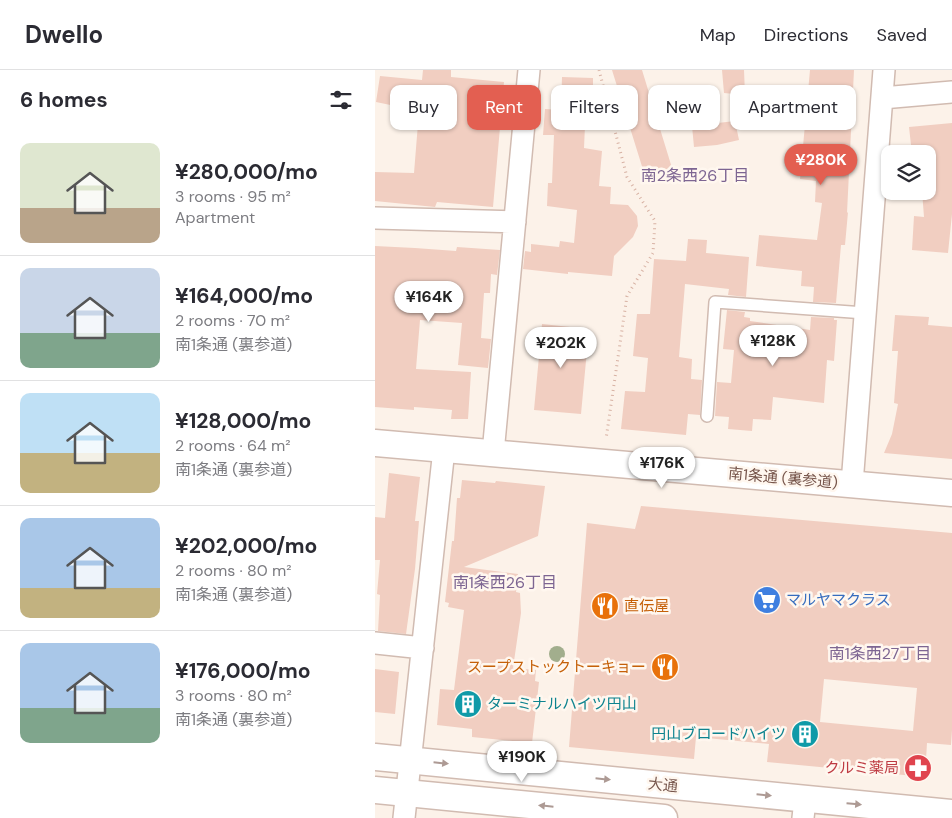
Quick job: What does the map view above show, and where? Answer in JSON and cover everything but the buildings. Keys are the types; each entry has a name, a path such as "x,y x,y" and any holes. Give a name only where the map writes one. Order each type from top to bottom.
{"street":[{"path":"493,453 529,70"},
{"path":"852,484 884,70"},
{"path":"882,98 952,92"},
{"path":"375,218 515,222"},
{"name":"南1条通 (裏参道)","path":"375,443 952,493"},
{"path":"406,805 444,450"},
{"path":"375,643 423,648"},
{"name":"大通","path":"375,757 805,809 952,814"},
{"path":"375,790 406,805 664,818"}],"lane":[{"path":"707,416 715,302 865,313"}],"path":[{"path":"599,70 627,177 655,221 653,253 627,296 603,463"}],"place":[{"name":"マルヤマクラス","path":"767,600"},
{"name":"直伝屋","path":"605,606"},
{"name":"スープストックトーキョー","path":"665,667"},
{"name":"ターミナルハイツ円山","path":"468,704"},
{"name":"円山ブロードハイツ","path":"805,734"},
{"name":"クルミ薬局","path":"918,768"}],"district":[{"name":"南2条西26丁目","path":"695,175"},
{"name":"南1条西26丁目","path":"505,582"},
{"name":"南1条西27丁目","path":"880,653"}]}
